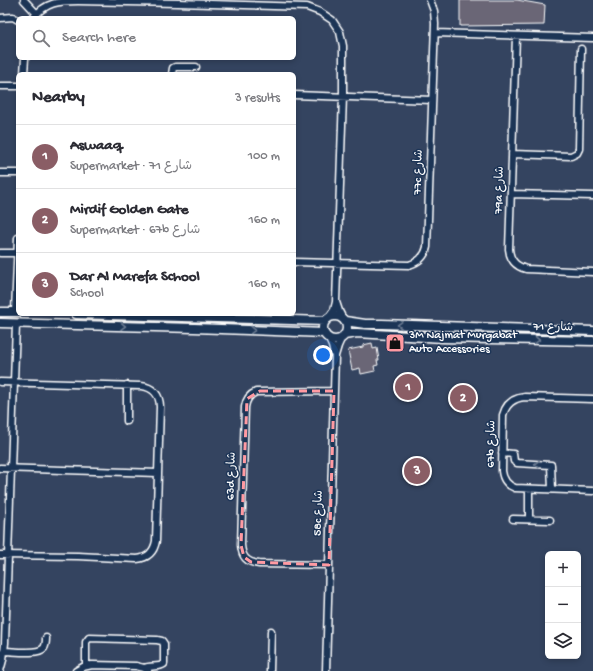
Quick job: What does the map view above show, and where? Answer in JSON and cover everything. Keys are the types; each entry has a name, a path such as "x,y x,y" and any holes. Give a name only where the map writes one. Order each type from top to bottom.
{"street":[{"path":"24,0 35,16 48,5 78,0 307,7 320,12 332,20 340,32 343,46 343,96 336,302 334,310 323,327 326,335 331,339 337,339 343,336 347,327 336,302"},
{"name":"77c شارع","path":"296,262 409,265 414,264 423,257 427,247 435,33 435,18 430,0"},
{"path":"0,18 13,17 16,19"},
{"path":"435,33 593,38"},
{"name":"79a شارع","path":"516,36 509,255 516,265 521,268 593,272"},
{"path":"512,154 576,155 579,149 581,50"},
{"path":"24,72 25,60"},
{"path":"172,72 173,68 175,67 196,67"},
{"path":"0,86 16,86"},
{"path":"296,95 432,100"},
{"path":"0,173 16,173"},
{"path":"510,194 593,196"},
{"path":"0,253 16,253"},
{"path":"0,312 16,312"},
{"path":"224,316 327,319 332,316 338,316 344,320"},
{"name":"شارع 71","path":"344,320 365,324 593,331"},
{"path":"0,323 194,328 326,335"},
{"path":"0,671 5,651 16,324"},
{"name":"شارع 71","path":"343,336 357,334 443,338 593,341"},
{"name":"58c شارع","path":"326,335 335,356"},
{"name":"58c شارع","path":"326,671 335,356 343,336"},
{"path":"0,382 141,386 154,390 160,402 156,541 155,546 147,557 138,559 78,556 0,555"},
{"path":"126,421 127,385"},
{"name":"63d شارع","path":"328,565 259,564 251,562 244,557 241,545 245,407 247,399 252,393 256,392 334,391"},
{"name":"67b شارع","path":"593,399 525,397 514,399 506,406 503,416 502,453 502,471 504,480 515,488 593,491"},
{"path":"502,453 513,454 514,461 517,463 551,465 552,489"},
{"path":"0,468 158,473"},
{"path":"529,488 529,519"},
{"path":"513,519 550,520"},
{"path":"270,671 271,631"},
{"path":"5,651 37,652 44,647 46,638"},
{"path":"76,671 86,666 136,666 146,670 148,666 162,666 164,646 161,640 89,638 86,642 86,666"}],"highlighted area":[{"path":"260,391 334,391 329,565 251,562 244,557 241,545 247,399"}],"building":[{"path":"460,0 517,0 545,5 544,25 460,26"},
{"path":"372,343 373,349 377,348 379,360 377,360 378,365 374,366 375,371 361,374 360,368 352,370 348,350 363,347 363,345"}],"place":[{"name":"3M Najmat Murgabat Auto Accessories","path":"395,343"},
{"name":"Aswaaq","path":"408,387"},
{"name":"Mirdif Golden Gate","path":"463,398"},
{"name":"Dar Al Marefa School","path":"417,471"}]}
